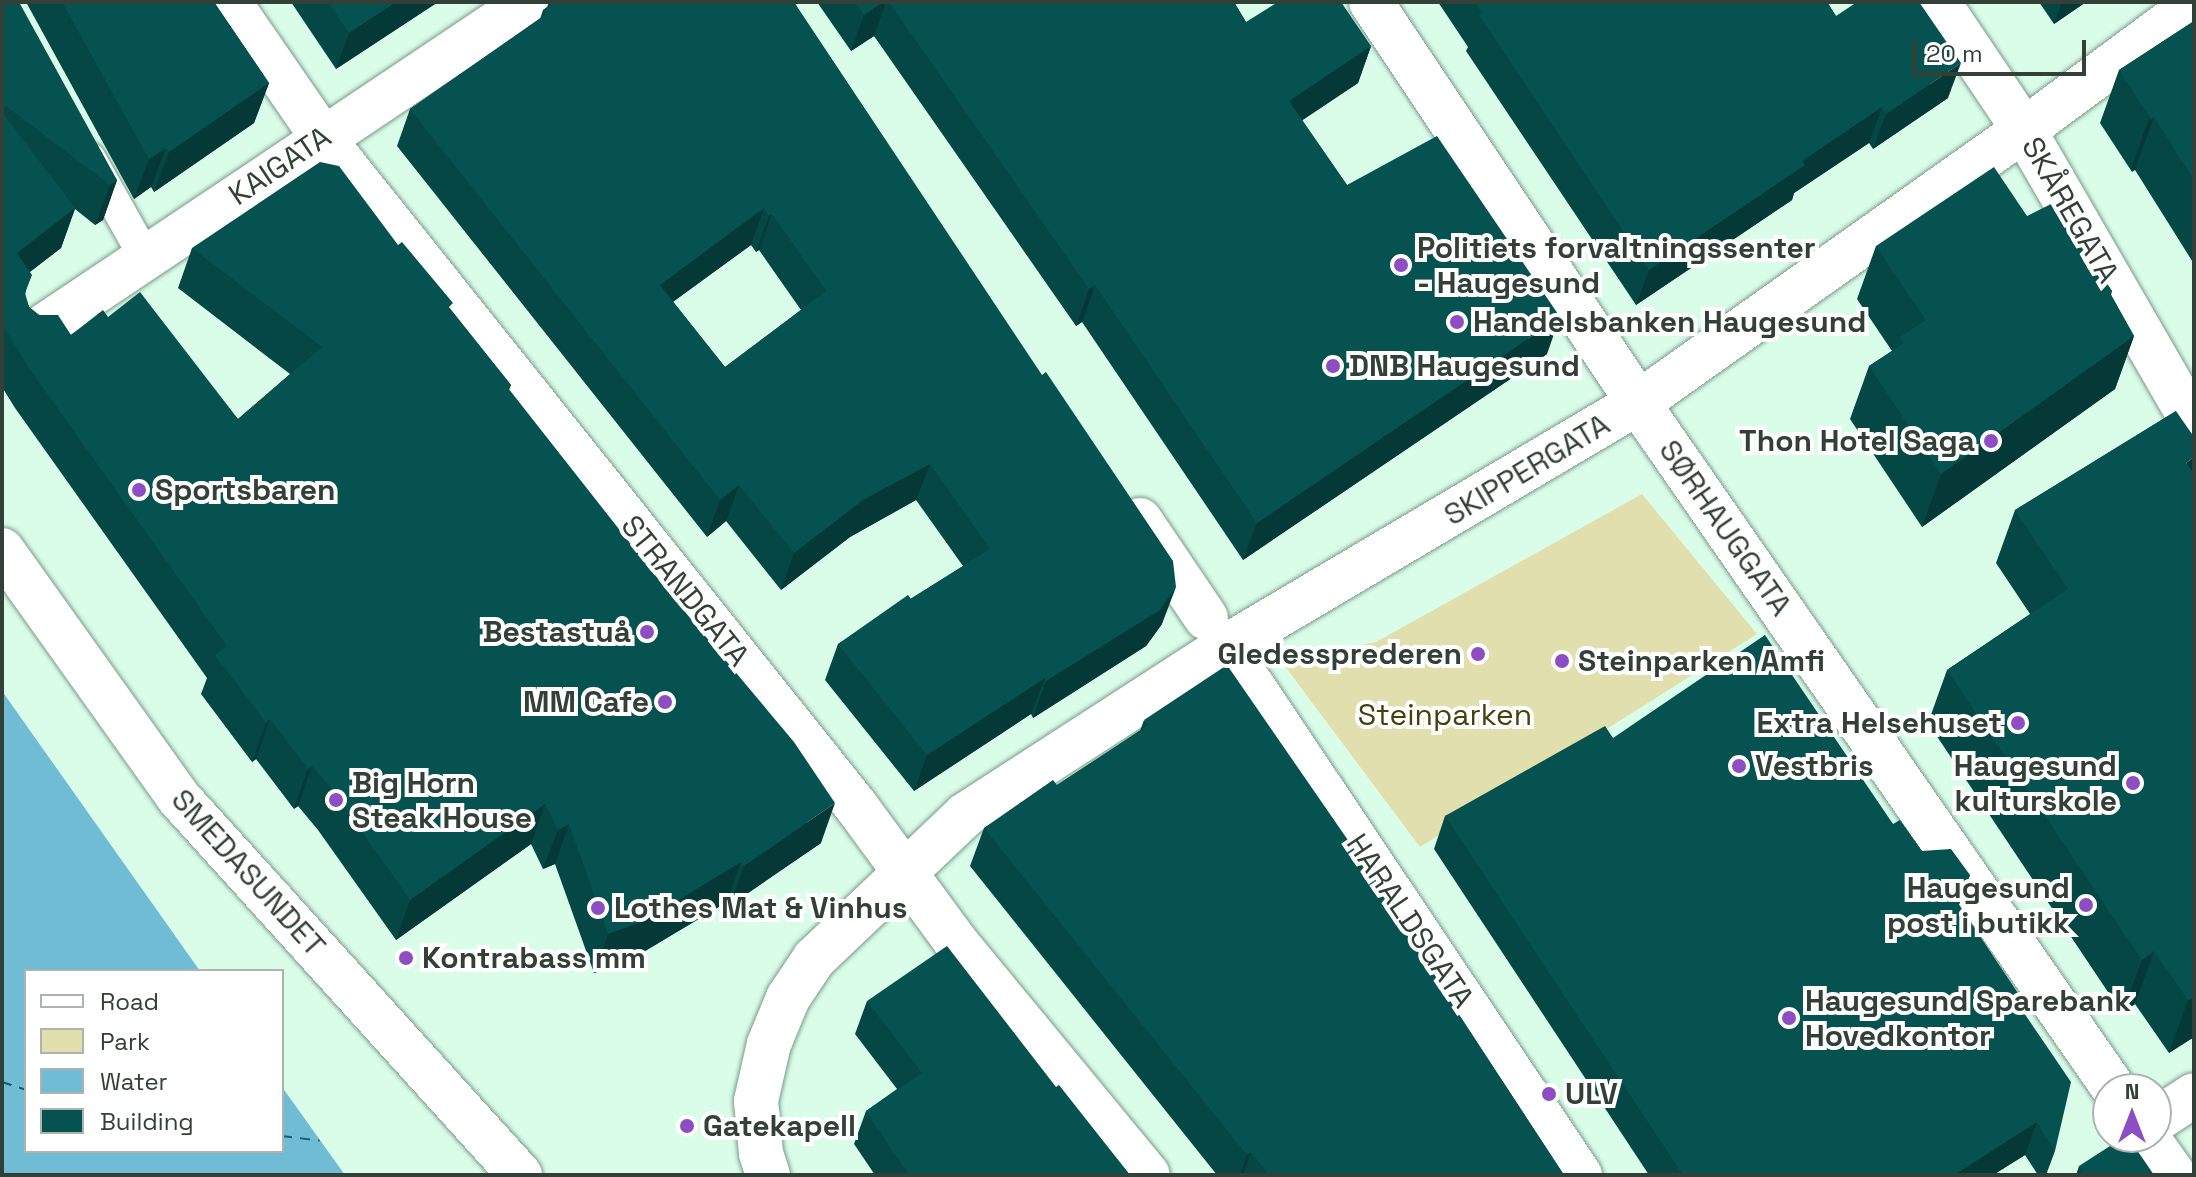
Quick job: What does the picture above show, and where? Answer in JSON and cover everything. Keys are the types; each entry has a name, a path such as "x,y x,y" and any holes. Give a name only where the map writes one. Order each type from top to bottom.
{"street":[{"name":"STRANDGATA","path":"229,2 322,137 907,872 955,941 1148,1175"},
{"name":"KAIGATA","path":"35,332 322,137 528,2"},
{"name":"SØRHAUGGATA","path":"1371,2 1638,403 2103,1073"},
{"name":"SKÅREGATA","path":"1938,2 2024,130 2194,424"},
{"name":"SKIPPERGATA","path":"768,1175 761,1153 756,1101 769,1044 788,998 814,959 965,815 1225,647 1638,403 2024,130 2194,4"},
{"path":"1114,483 1206,618"},
{"name":"SMEDASUNDET","path":"2,550 178,797 520,1175"},
{"name":"HARALDSGATA","path":"1239,666 1580,1175"},
{"path":"2172,1109 2194,1095"},
{"path":"2146,1153 2174,1175"}],"lane":[{"path":"78,136 145,257"}],"green space":[{"name":"Steinparken","path":"1642,494 1757,634 1420,847 1281,661 1376,642"}],"water":[{"path":"2,691 199,969 24,969 24,1153 284,1153 284,1090 345,1175 2,1175"}],"building":[{"path":"2,2 19,2 117,180 110,185 6,106 2,110"},
{"path":"62,2 214,2 269,83 169,152 166,148 149,159"},
{"path":"328,2 396,2 349,33"},
{"path":"555,2 794,2 1042,375 1046,372 1173,561 1176,587 1160,610 1046,681 1045,678 927,755 838,644 908,595 911,599 990,549 930,464 863,500 794,553 739,485 720,500 410,109 546,14 543,10","holes":["764,208 769,216 772,214 826,291 725,367 660,285"]},
{"path":"855,2 883,2 864,15"},
{"path":"889,2 1234,2 1246,22 1278,2 1341,2 1371,46 1289,101 1347,185 1437,136 1560,317 1257,523 1095,285 1089,289"},
{"path":"1475,2 1827,2 1836,16 1857,2 1919,2 1961,63 1886,114 1882,107 1802,161 1805,165 1649,270 1479,15 1482,13"},
{"path":"2194,21 2194,180 2154,117 2151,119 2119,70"},
{"path":"2,112 75,208 17,253 32,275 25,293 29,307 39,315 58,315 71,335 103,310 108,317 140,292 238,419 322,347 192,248 320,162 339,166 398,245 402,242 453,303 449,307 511,385 508,388 670,594 794,742 835,803 744,866 741,862 644,921 608,934 569,824 558,830 545,804 410,900 333,790 312,766 308,769 270,719 266,723 215,655 227,646 29,368 2,324"},
{"path":"1994,167 2027,216 2055,202 2112,291 2110,293 2134,336 1941,474 1869,366 1904,343 1900,337 1926,320 1876,246"},
{"path":"2176,411 2194,437 2194,457 2186,463 2194,474 2194,997 2188,1000 2154,951 2142,960 1947,670 2068,589 2015,510"},
{"path":"1765,635 1893,824 1900,820 1922,851 1951,849 1970,875 1958,904 2027,1007 2022,1010 2071,1082 2055,1151 2037,1122 1954,1175 1683,1175 1445,816 1605,726 1613,738"},
{"path":"1227,665 1390,901 1454,1007 1564,1175 1269,1175 1251,1152 1247,1155 984,828 1053,780 1057,785 1148,725 1144,720"},
{"path":"947,946 1056,1087 1059,1085 1130,1175 909,1175 866,1111 922,1073 867,1001"},
{"path":"2099,1153 2139,1153 2154,1175 2085,1175 2079,1166"}],"ferry route":[{"path":"2,1082 24,1089"},
{"path":"284,1136 320,1141"}],"place":[{"name":"Politiets forvaltningssenter - Haugesund","path":"1401,265"},
{"name":"Handelsbanken Haugesund","path":"1457,322"},
{"name":"DNB Haugesund","path":"1333,366"},
{"name":"Thon Hotel Saga","path":"1991,441"},
{"name":"Sportsbaren","path":"139,490"},
{"name":"Bestastuå","path":"647,632"},
{"name":"Gledessprederen","path":"1478,654"},
{"name":"Steinparken Amfi","path":"1562,661"},
{"name":"MM Cafe","path":"665,702"},
{"name":"Extra Helsehuset","path":"2018,723"},
{"name":"Vestbris","path":"1739,766"},
{"name":"Haugesund kulturskole","path":"2133,783"},
{"name":"Big Horn Steak House","path":"336,800"},
{"name":"Haugesund post i butikk","path":"2086,905"},
{"name":"Lothes Mat & Vinhus","path":"598,908"},
{"name":"Kontrabass mm","path":"406,958"},
{"name":"Haugesund Sparebank Hovedkontor","path":"1789,1018"},
{"name":"ULV","path":"1549,1094"},
{"name":"Gatekapell","path":"687,1126"}]}
